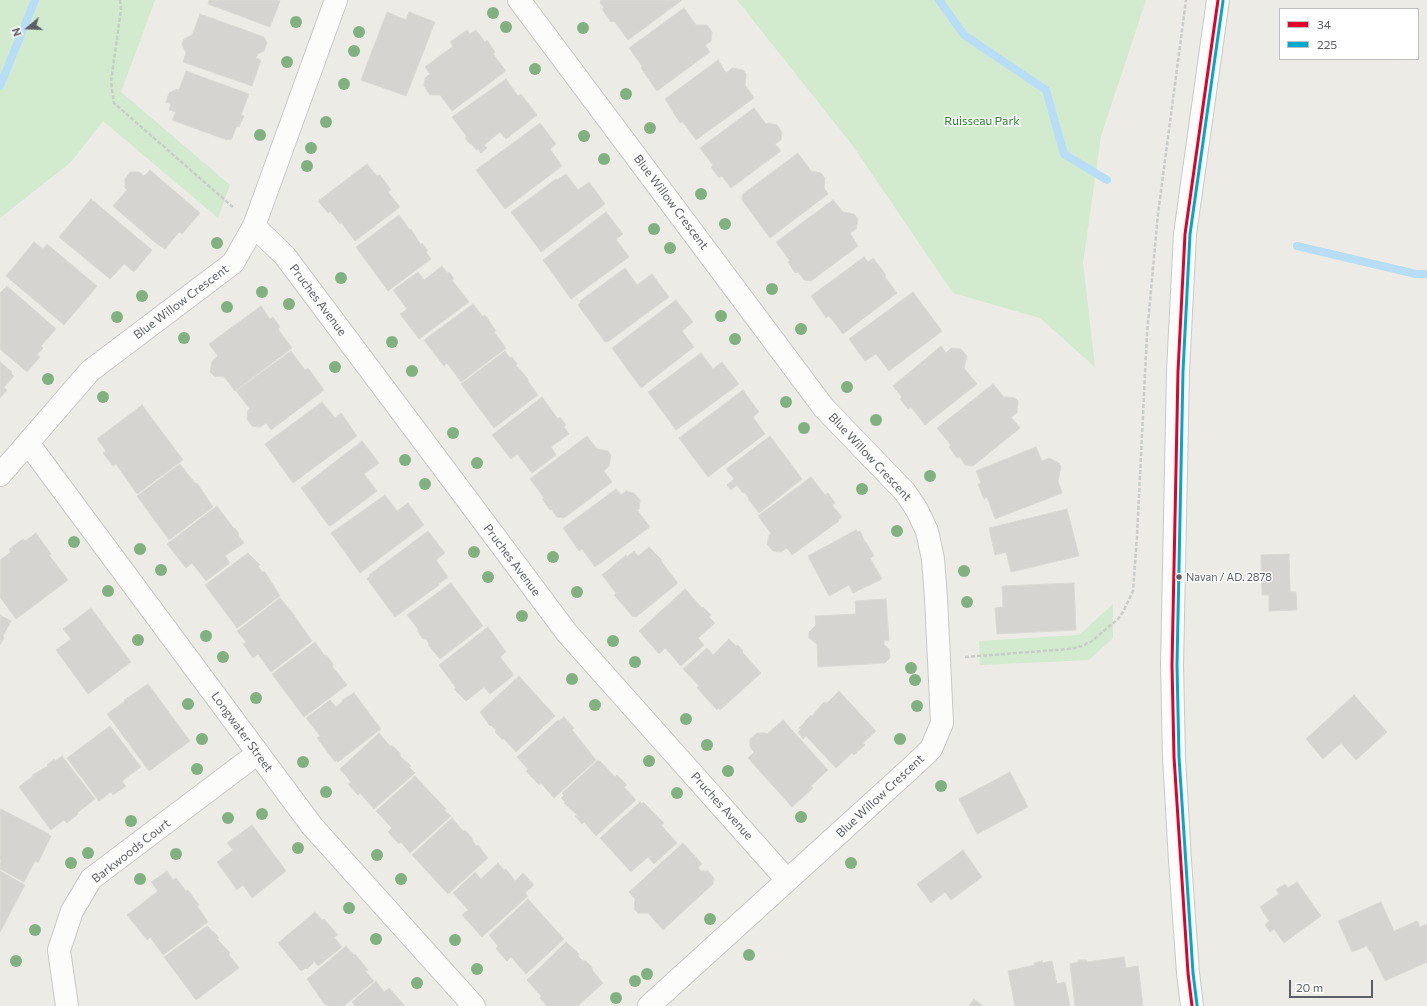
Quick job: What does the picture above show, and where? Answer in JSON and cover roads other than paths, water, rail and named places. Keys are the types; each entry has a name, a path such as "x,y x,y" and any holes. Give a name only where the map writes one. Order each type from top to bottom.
{"street":[{"name":"Blue Willow Crescent","path":"0,475 90,371 233,263 254,226 336,0"},
{"name":"Blue Willow Crescent","path":"519,0 824,408 905,492 917,510 927,531 933,559 942,723 931,749 912,768 649,1006"},
{"path":"1192,1006 1188,973 1174,757 1172,665 1178,371 1185,234 1218,0"},
{"name":"Pruches Avenue","path":"254,226 285,256 567,633 788,880"},
{"name":"Longwater Street","path":"28,443 312,826 474,1006"},
{"name":"Barkwoods Court","path":"68,1006 58,950 72,911 91,879 258,753"}],"waterway":[{"path":"0,86 35,0"},
{"path":"939,0 964,35 1046,90 1064,154 1107,180"},
{"path":"1297,246 1416,274 1427,274"}],"place":[{"name":"Navan / AD. 2878","path":"1179,577"}],"park label":[{"name":"Ruisseau Park","path":"982,121"}]}
